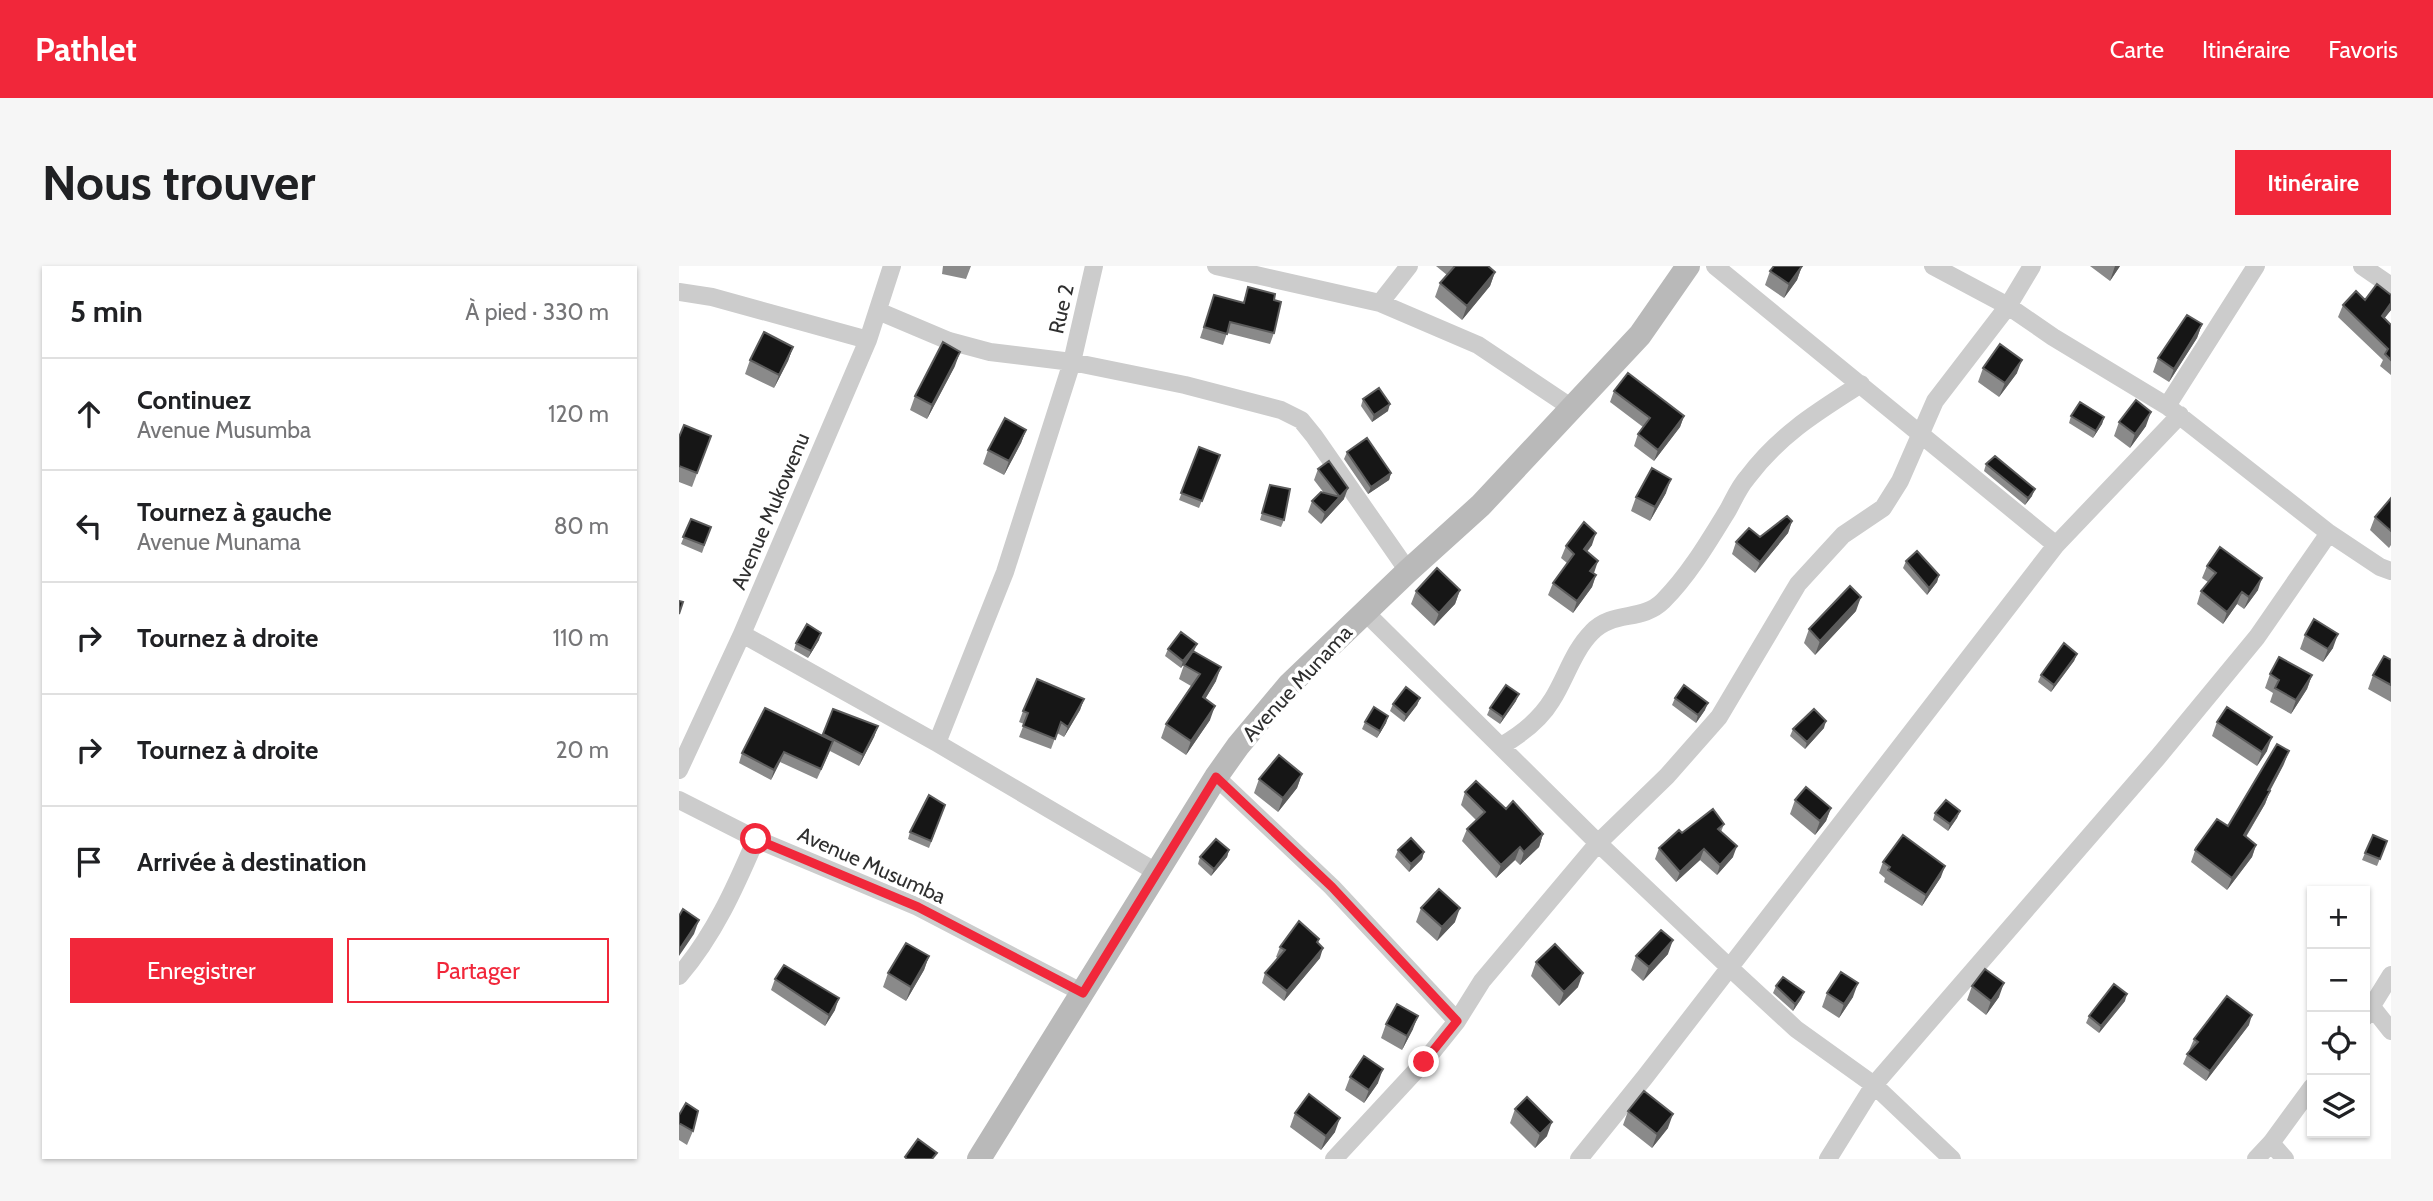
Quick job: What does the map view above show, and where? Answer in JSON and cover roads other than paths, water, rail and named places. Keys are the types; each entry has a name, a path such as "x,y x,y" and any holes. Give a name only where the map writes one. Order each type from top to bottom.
{"street":[{"name":"Avenue Mukowenu","path":"679,769 742,634 868,340 892,266"},
{"name":"Rue 2","path":"937,743 1005,572 1072,362 1094,266"},
{"path":"1216,266 1380,303 1478,345 1572,408"},
{"path":"1380,303 1409,266"},
{"name":"Avenue Munama","path":"979,1159 1216,777 1238,746 1289,685 1481,505 1572,408 1640,335 1688,266"},
{"path":"1715,266 2056,545"},
{"path":"1933,266 2008,306 2053,337 2173,410 2329,533 2380,568 2391,572"},
{"path":"1334,1159 1424,1062 1457,1021 1482,981 1598,844 1667,776 1719,717 1798,584 1843,534 1883,508 1900,481 1935,401 2008,306 2032,266"},
{"path":"1579,1159 2056,545 2173,410 2256,266"},
{"path":"2362,266 2391,286"},
{"path":"679,292 712,297 868,340"},
{"path":"879,311 949,341 990,352 1072,362 1185,385 1281,410 1301,420 1408,571"},
{"path":"1501,746 1536,720 1551,702 1579,648 1594,630 1609,620 1653,611 1666,598 1688,572 1745,480 1770,449 1800,423 1861,384"},
{"path":"1828,1159 1874,1086 2158,757 2257,637 2329,533"},
{"path":"1365,612 1598,844 1730,968 1796,1028 1874,1086 1952,1159"},
{"path":"742,634 937,743 1158,873"},
{"path":"1216,777 1332,887 1457,1021"},
{"name":"Avenue Musumba","path":"679,800 756,839 918,907 1083,993"},
{"path":"679,976 713,931 756,839"},
{"path":"2370,1009 2391,975"},
{"path":"2370,1014 2391,1031"},
{"path":"2256,1159 2307,1094"},
{"path":"2271,1143 2285,1159"}]}
